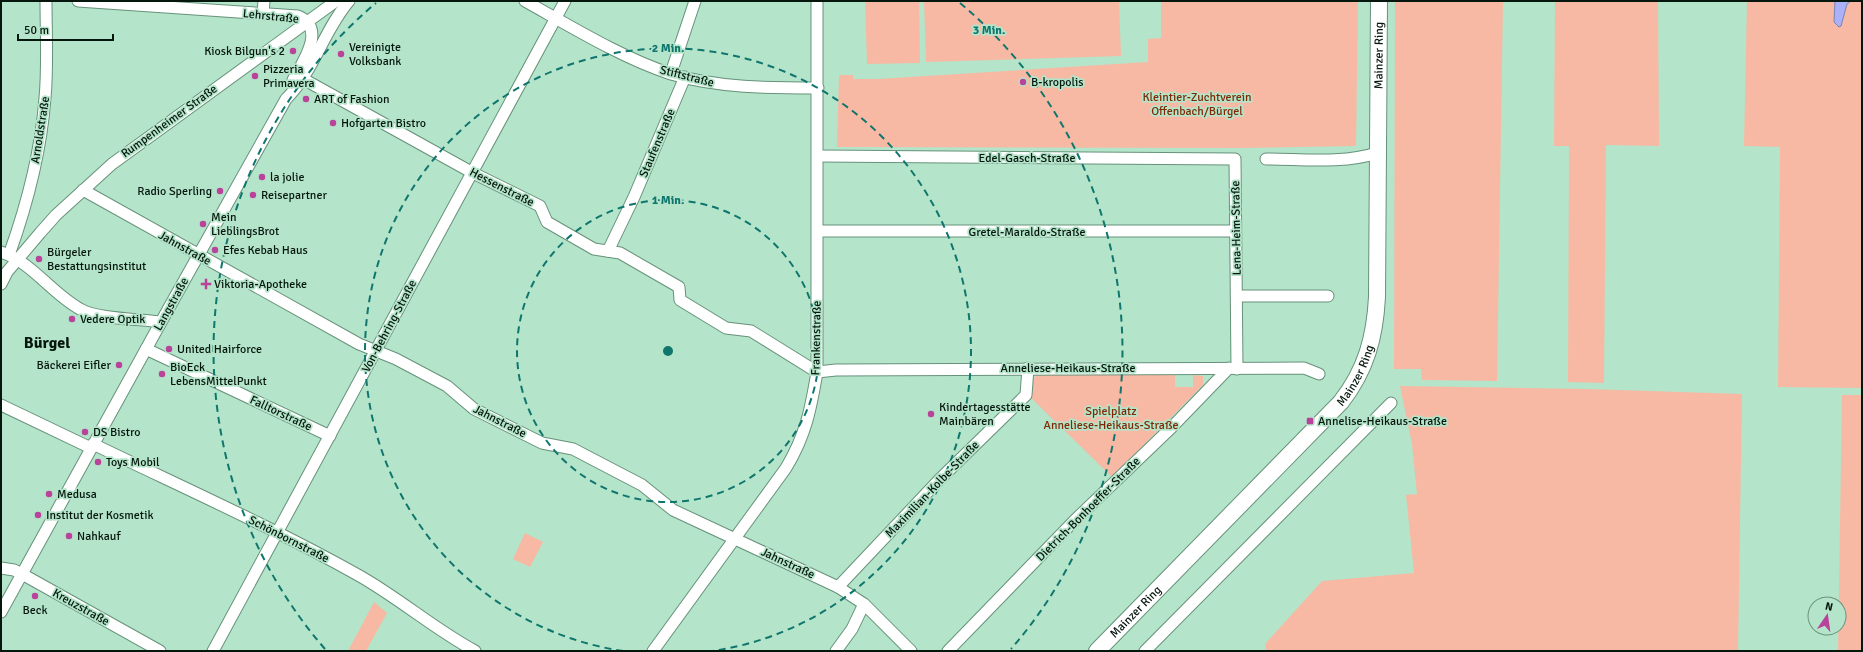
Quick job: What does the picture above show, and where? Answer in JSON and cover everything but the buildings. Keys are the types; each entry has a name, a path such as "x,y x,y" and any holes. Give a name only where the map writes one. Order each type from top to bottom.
{"street":[{"name":"Arnoldstraße","path":"9,255 18,231 31,182 44,114 46,82 46,1"},
{"name":"Lehrstraße","path":"78,1 298,16 307,21 312,31 312,39 299,77"},
{"path":"263,14 264,1"},
{"name":"Rumpenheimer Straße","path":"9,255 112,164 135,146 336,1"},
{"name":"Langstraße","path":"1,612 286,99 349,1"},
{"name":"Stiftstraße","path":"525,1 636,60 671,74 740,87 818,88"},
{"name":"Von-Behring-Straße","path":"214,651 565,1"},
{"path":"671,74 695,1"},
{"name":"Frankenstraße","path":"653,651 777,482 798,447 809,417 817,372 817,1"},
{"name":"Mainzer Ring","path":"1097,651 1333,410 1358,378 1370,350 1376,319 1379,1"},
{"name":"Hessenstraße","path":"299,77 473,173 540,206 547,222 594,249 620,253 679,287 680,300 726,328 751,331 817,372"},
{"name":"Staufenstraße","path":"608,251 634,197 685,77"},
{"path":"1266,159 1337,159 1368,156 1377,153"},
{"name":"Edel-Gasch-Straße","path":"818,156 1235,159"},
{"name":"Lena-Heim-Straße","path":"1233,368 1238,296 1235,159"},
{"name":"Jahnstraße","path":"83,190 359,344 400,361 447,386 474,409 542,443 577,451 642,485 668,507 838,587 864,604 911,651"},
{"name":"Gretel-Maraldo-Straße","path":"818,231 1236,231"},
{"path":"1,284 9,255 74,306 85,312 161,322"},
{"path":"1238,296 1328,296"},
{"name":"Falltorstraße","path":"146,349 330,436"},
{"name":"Anneliese-Heikaus-Straße","path":"817,372 836,370 1028,368 1304,368 1319,374"},
{"name":"Maximilian-Kolbe-Straße","path":"838,587 939,480 1026,395 1028,368"},
{"name":"Dietrich-Bonhoeffer-Straße","path":"948,651 1075,520 1233,368"},
{"path":"1145,651 1391,403"},
{"name":"Schönbornstraße","path":"1,405 277,532 364,579 440,630 475,651"},
{"name":"Kreuzstraße","path":"1,568 14,570 22,574 160,651"},
{"path":"836,651 852,629 864,604"}],"green space":[{"path":"865,1 919,1 920,63 867,64"},
{"path":"924,1 1119,1 1121,56 926,62"},
{"name":"Kleintier-Zuchtverein Offenbach/Bürgel","path":"1161,1 1358,1 1356,146 1239,148 837,147 839,75 853,75 853,79 878,79 1148,62 1148,39 1161,38"},
{"path":"1395,1 1503,1 1497,381 1422,380 1421,369 1394,369"},
{"path":"1555,1 1658,1 1659,146 1606,145 1604,383 1568,382 1569,146 1554,146"},
{"path":"1747,1 1862,1 1862,388 1778,387 1780,147 1744,146"},
{"name":"Spielplatz Anneliese-Heikaus-Straße","path":"1037,375 1175,375 1175,387 1193,387 1193,375 1203,376 1203,385 1112,477 1031,398 1031,381"},
{"path":"1400,386 1587,389 1742,394 1738,651 1266,651 1265,644 1322,581 1414,573 1406,495 1417,494 1412,444"},
{"path":"1842,395 1862,395 1862,651 1838,651 1838,636 1847,636 1847,596 1839,596"},
{"path":"525,533 543,542 530,567 513,559"},
{"path":"374,602 387,613 366,651 348,651"}],"water":[{"path":"1835,1 1851,1 1847,4 1841,26 1839,27 1834,22"}],"place":[{"name":"Kiosk Bilgun's 2","path":"293,51"},
{"name":"Vereinigte Volksbank","path":"341,54"},
{"name":"Pizzeria Primavera","path":"255,76"},
{"name":"B-kropolis","path":"1023,82"},
{"name":"ART of Fashion","path":"306,99"},
{"name":"Hofgarten Bistro","path":"333,123"},
{"name":"la jolie","path":"262,177"},
{"name":"Radio Sperling","path":"220,191"},
{"name":"Reisepartner","path":"253,195"},
{"name":"Mein LieblingsBrot","path":"203,224"},
{"name":"Efes Kebab Haus","path":"215,250"},
{"name":"Bürgeler Bestattungsinstitut","path":"39,259"},
{"name":"Viktoria-Apotheke","path":"206,284"},
{"name":"Vedere Optik","path":"72,319"},
{"name":"United Hairforce","path":"169,349"},
{"name":"Bäckerei Eifler","path":"119,365"},
{"name":"BioEck LebensMittelPunkt","path":"162,374"},
{"name":"Kindertagesstätte Mainbären","path":"931,414"},
{"name":"Annelise-Heikaus-Straße","path":"1310,421"},
{"name":"DS Bistro","path":"85,432"},
{"name":"Toys Mobil","path":"98,462"},
{"name":"Medusa","path":"49,494"},
{"name":"Institut der Kosmetik","path":"38,515"},
{"name":"Nahkauf","path":"69,536"},
{"name":"Beck","path":"35,596"}],"district":[{"name":"Bürgel","path":"47,342"}]}
